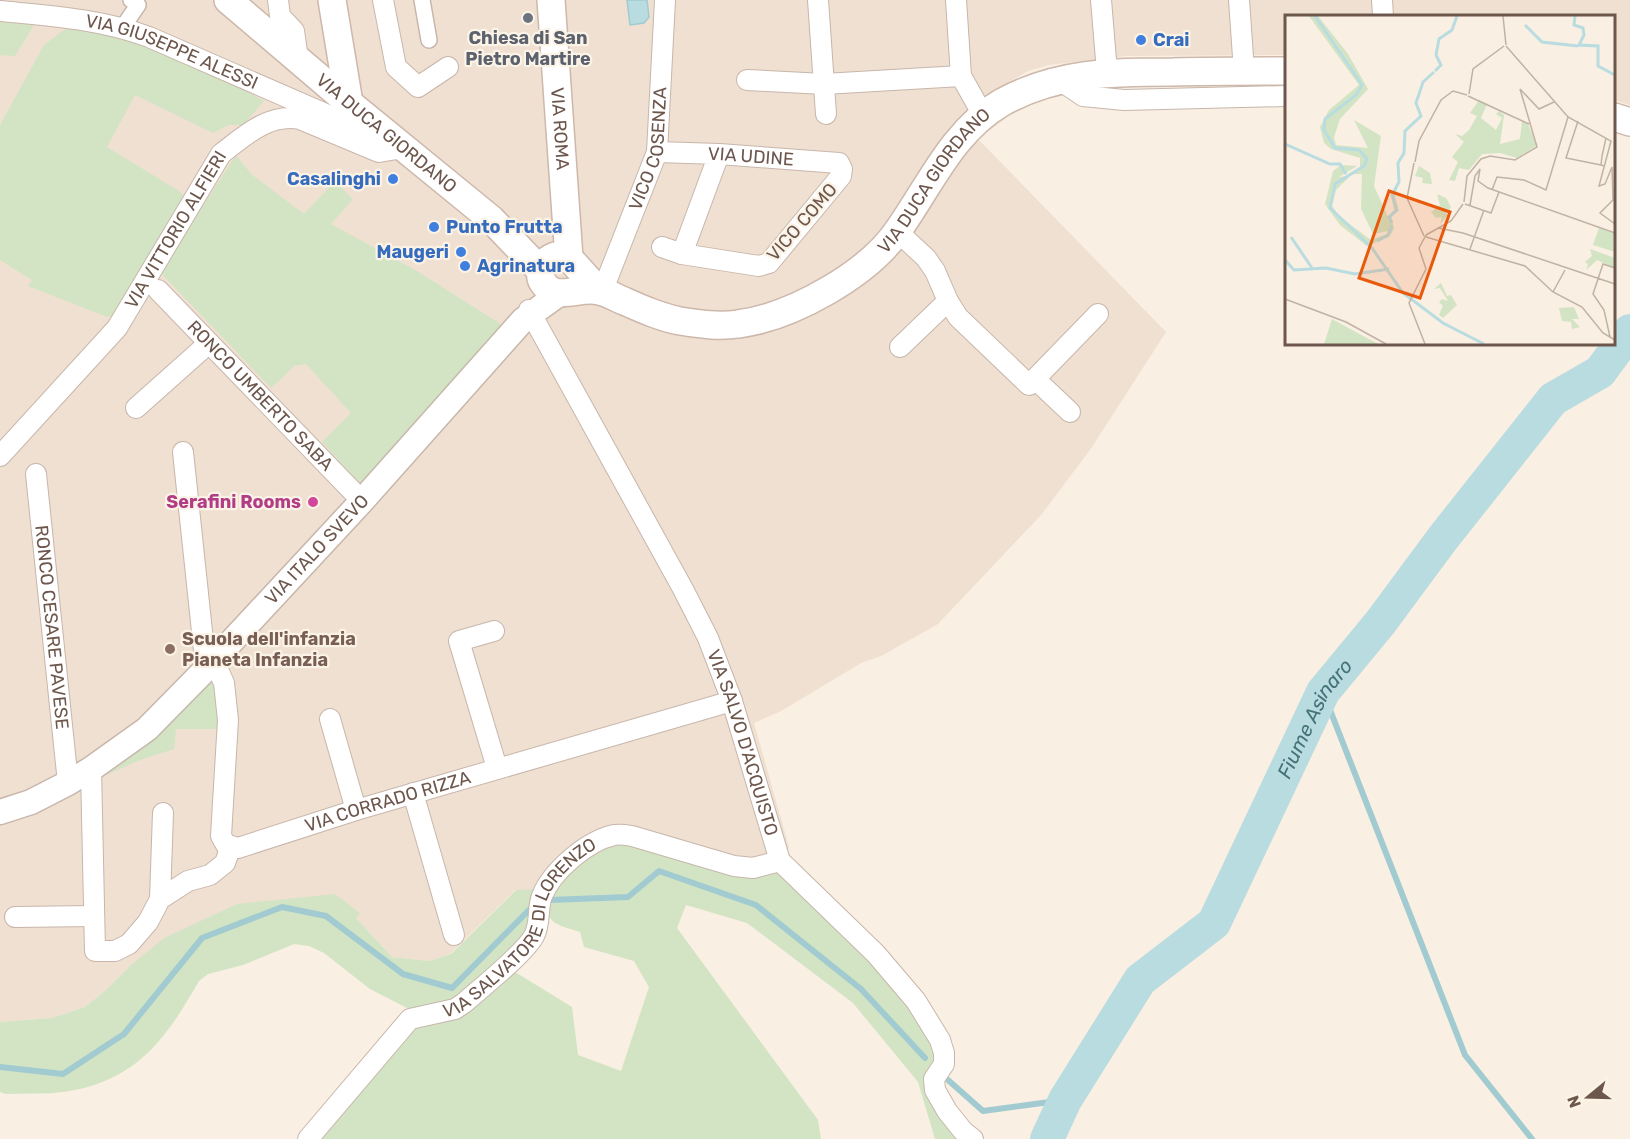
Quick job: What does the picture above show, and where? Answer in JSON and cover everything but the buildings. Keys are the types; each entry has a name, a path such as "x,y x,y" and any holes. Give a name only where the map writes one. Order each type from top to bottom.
{"main road":[{"name":"VIA DUCA GIORDANO","path":"228,0 298,59 343,111 394,140 491,219 552,284"},
{"path":"332,0 343,111"},
{"name":"VIA ROMA","path":"551,0 572,261"},
{"name":"VIA DUCA GIORDANO","path":"601,291 671,319 705,325 738,324 786,311 834,287 880,250 898,232 958,140 983,115 1018,94 1058,79 1107,72 1285,71"},
{"path":"1615,117 1630,122"},
{"path":"555,256 572,261 601,291 552,284 543,264 555,256"}],"street":[{"path":"123,27 138,4 131,0"},
{"path":"278,0 280,16 294,31 298,59"},
{"path":"383,0 396,67 418,87 448,67"},
{"path":"422,0 429,40"},
{"name":"VICO COSENZA","path":"601,291 657,152 665,0"},
{"path":"818,0 826,114"},
{"path":"956,0 961,76 983,115"},
{"path":"1101,0 1107,72"},
{"path":"1239,0 1244,71"},
{"path":"1382,0 1383,15"},
{"name":"VIA GIUSEPPE ALESSI","path":"0,11 69,17 123,27 343,111"},
{"path":"747,80 824,84 961,76"},
{"path":"1058,79 1083,96 1124,100 1285,96"},
{"name":"VIA VITTORIO ALFIERI","path":"0,456 117,328 221,154 245,135 270,121 288,117 300,119 379,152 394,140"},
{"name":"VIA UDINE","path":"657,152 839,163 842,169"},
{"path":"662,247 682,254 719,154"},
{"name":"VICO COMO","path":"682,254 759,266 769,263 841,176 842,169"},
{"path":"898,232 926,258 958,317 1029,385 1098,314"},
{"name":"VIA ITALO SVEVO","path":"0,812 31,802 68,783 147,729 210,665 362,501 528,315 537,296 552,284"},
{"name":"RONCO UMBERTO SABA","path":"158,290 362,501"},
{"path":"900,347 948,301"},
{"name":"VIA SALVO D'ACQUISTO","path":"528,315 683,589 708,638 732,701 780,861 876,954 916,1001 940,1040 944,1053 944,1064 934,1079 935,1090 946,1112 973,1139"},
{"path":"136,408 209,343"},
{"path":"1035,379 1070,412"},
{"path":"160,899 188,881 210,875 225,862 231,846 226,845 221,836 228,720 226,697 220,671 210,665 183,452"},
{"name":"RONCO CESARE PAVESE","path":"36,474 68,783"},
{"path":"494,631 459,641 497,768"},
{"name":"VIA CORRADO RIZZA","path":"231,846 238,848 248,846 412,793 732,701"},
{"path":"330,719 356,810"},
{"path":"91,769 95,951 115,951 129,944 148,922 160,899 163,813"},
{"path":"412,793 454,935"},
{"name":"VIA SALVATORE DI LORENZO","path":"308,1139 410,1019 455,1009 525,947 534,936 538,925 541,898 546,887 557,872 583,850 602,839 615,835 632,836 734,866 753,868 780,861"},
{"path":"15,917 94,916"}],"shaded area":[{"path":"0,0 1630,0 1630,105 1615,100 1615,15 1285,15 1285,55 1126,56 1049,65 1028,71 999,88 1006,118 978,139 1166,332 1090,450 1041,515 938,624 881,656 861,663 781,711 754,723 789,847 780,872 547,895 515,890 450,954 429,961 392,957 355,917 359,913 130,966 85,1007 52,1018 0,1022"}],"green space":[{"path":"0,22 34,25 15,56 0,55"},
{"path":"68,27 114,35 157,49 203,69 264,101 243,125 229,125 213,133 135,95 107,147 179,191 185,197 115,315 107,317 28,286 32,280 0,260 0,125 44,45"},
{"path":"236,155 251,174 304,214 335,181 353,199 331,224 417,271 502,325 360,483 322,442 351,413 306,364 294,366 271,388 160,272"},
{"path":"210,682 215,683 219,729 176,729 174,749 140,760 106,775 157,736"},
{"path":"623,842 749,876 780,872 870,958 911,1008 926,1033 935,1058 928,1072 959,1139 935,1139 918,1082 853,1003 747,923 686,905 677,928 818,1120 821,1139 317,1139 409,1030 515,972 572,1007 578,1055 621,1071 649,987 634,961 584,947 580,932 553,921 548,912 547,895 593,851"},
{"path":"539,889 524,937 454,1001 409,1009 370,989 324,953 309,946 294,944 243,965 208,974 199,981 176,1019 150,1051 117,1075 98,1084 67,1092 6,1094 0,1092 0,1022 52,1018 85,1007 164,938 237,904 335,894 360,913 356,918 392,957 429,961 451,954 516,890"}],"water":[{"path":"627,0 647,0 649,17 644,23 630,25"}],"waterway":[{"name":"Fiume Asinaro","path":"1047,1139 1065,1100 1140,980 1214,923 1323,692 1380,623 1443,538 1553,399 1600,372 1630,331"},
{"path":"1323,692 1465,1055 1532,1139"},
{"path":"550,900 628,897 659,871 756,905 861,989 925,1058"},
{"path":"0,1067 63,1074 124,1034 202,938 282,907 326,916 403,974 452,988 533,906"},
{"path":"948,1080 983,1111 1065,1100"}],"place":[{"name":"Chiesa di San Pietro Martire","path":"528,18"},
{"name":"Crai","path":"1141,40"},
{"name":"Casalinghi","path":"393,179"},
{"name":"Punto Frutta","path":"434,227"},
{"name":"Maugeri","path":"461,252"},
{"name":"Agrinatura","path":"465,266"},
{"name":"Serafini Rooms","path":"313,502"},
{"name":"Scuola dell'infanzia Pianeta Infanzia","path":"170,649"}]}
